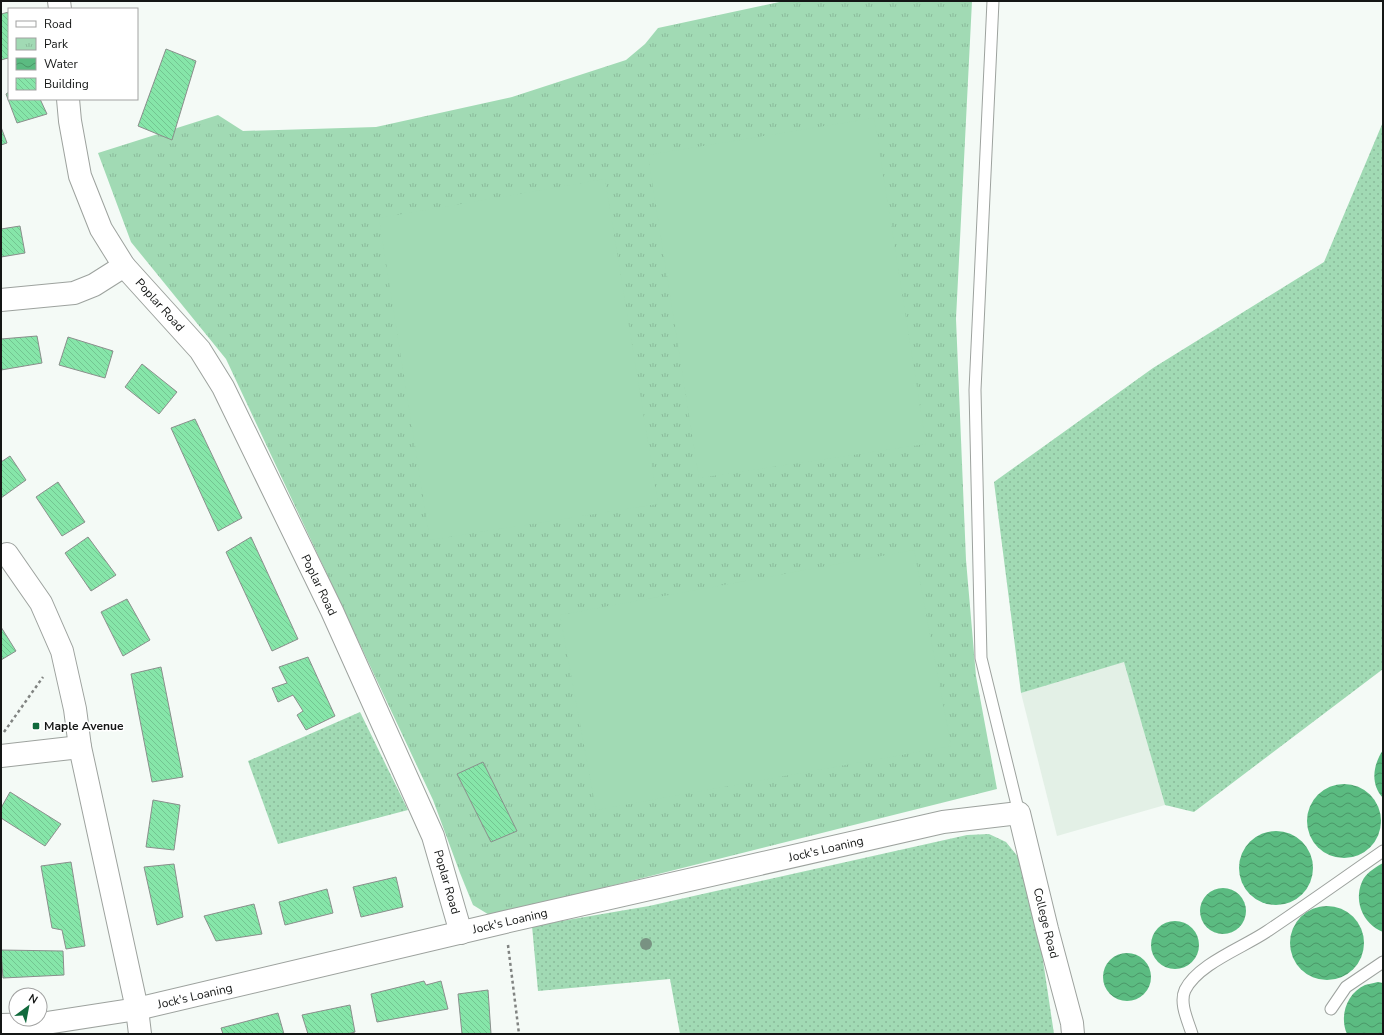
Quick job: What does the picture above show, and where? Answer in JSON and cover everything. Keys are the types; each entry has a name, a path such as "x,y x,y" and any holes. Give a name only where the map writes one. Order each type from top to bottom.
{"street":[{"name":"Poplar Road","path":"68,100 70,121 80,176 101,229 124,266 200,350 223,387 332,611 433,836 461,933"},
{"path":"1,300 74,293 94,285 124,266"},
{"path":"7,554 41,603 62,651 75,709 80,747 137,1009 140,1034"},
{"path":"1,756 80,747"},
{"name":"Jock's Loaning","path":"1,1025 40,1024 137,1009 505,922 943,822 1019,813"},
{"name":"College Road","path":"1019,813 1074,1034"}],"lane":[{"path":"993,1 976,390 981,658 1019,813"},
{"path":"1192,1034 1183,1005 1184,992 1192,980 1207,966 1264,933 1383,851"},
{"path":"1331,1009 1346,988 1383,962"}],"path":[{"path":"1,736 62,651"},
{"path":"505,922 519,1034"}],"shaded area":[{"path":"1124,661 1165,805 1057,836 1021,693"}],"green space":[{"path":"784,1 972,1 956,319 966,560 976,676 997,789 491,916 473,905 433,800 226,359 131,242 98,153 218,115 243,131 376,127 512,97 626,60 645,44 658,28"},
{"path":"874,118 926,444 699,478 648,155"},
{"path":"1383,122 1383,669 1194,812 1165,805 1124,662 1021,693 994,482 1153,368 1324,262"},
{"path":"605,179 658,504 430,540 379,218"},
{"path":"914,550 951,746 596,810 560,615"},
{"path":"360,712 408,810 278,844 248,761"},
{"path":"989,834 1006,842 1019,858 1038,927 1054,1034 680,1034 670,979 538,991 532,926 649,906 967,835"}],"water":[{"path":"1383,750 1383,798 1376,787 1374,774 1377,762"},
{"path":"1344,784 1358,787 1370,795 1378,807 1381,821 1378,835 1370,847 1358,855 1344,858 1330,855 1318,847 1310,835 1307,821 1310,807 1318,795 1330,787"},
{"path":"1269,831 1283,831 1297,837 1307,847 1313,861 1313,875 1307,889 1297,899 1283,905 1269,905 1255,899 1245,889 1239,875 1239,861 1245,847 1255,837"},
{"path":"1383,863 1383,932 1369,923 1365,917 1361,910 1359,894 1364,878 1370,871"},
{"path":"1228,888 1232,889 1242,898 1245,902 1245,920 1236,930 1228,934 1218,934 1210,930 1201,920 1200,906 1204,898 1214,889"},
{"path":"1320,906 1334,906 1348,912 1358,922 1364,936 1364,950 1358,964 1348,974 1334,980 1320,980 1306,974 1296,964 1290,950 1290,936 1296,922 1306,912"},
{"path":"1170,921 1180,921 1192,928 1199,940 1199,950 1192,962 1180,969 1170,969 1162,965 1155,958 1151,950 1151,940 1155,932 1162,925"},
{"path":"1122,953 1132,953 1144,960 1151,972 1151,982 1144,994 1132,1001 1122,1001 1114,997 1107,990 1103,982 1103,972 1107,964 1114,957"},
{"path":"1378,982 1383,983 1383,1034 1347,1034 1344,1013 1349,999 1365,985"}],"building":[{"path":"8,12 8,58 1,60 1,14"},
{"path":"166,49 196,61 172,140 138,126"},
{"path":"8,100 40,100 47,114 17,123"},
{"path":"1,127 7,143 1,145"},
{"path":"20,226 25,253 1,257 1,229"},
{"path":"37,336 42,363 1,370 1,339"},
{"path":"68,337 113,351 105,378 59,365"},
{"path":"142,364 177,392 159,414 125,387"},
{"path":"195,419 242,518 218,531 171,428"},
{"path":"10,456 26,480 1,498 1,462"},
{"path":"58,482 85,522 62,536 36,497"},
{"path":"88,537 116,575 91,591 65,553"},
{"path":"251,537 298,639 272,651 226,552"},
{"path":"127,599 150,640 123,656 101,612"},
{"path":"1,627 16,651 1,660"},
{"path":"308,657 335,716 306,730 297,715 303,711 293,695 278,702 272,688 287,683 279,667"},
{"path":"161,667 183,777 152,782 131,674"},
{"path":"483,762 517,831 491,842 457,774"},
{"path":"10,792 61,824 45,846 1,818 1,808"},
{"path":"153,800 180,805 174,850 146,847"},
{"path":"71,862 85,946 66,949 62,930 52,928 41,866"},
{"path":"174,864 183,917 157,925 144,867"},
{"path":"396,877 403,907 361,917 353,887"},
{"path":"327,889 333,913 285,925 279,902"},
{"path":"254,904 262,934 216,941 204,916"},
{"path":"1,950 63,951 64,975 3,978"},
{"path":"424,981 426,985 441,981 448,1009 377,1022 371,994"},
{"path":"488,990 491,1034 462,1034 458,994"},
{"path":"350,1005 355,1032 347,1034 308,1034 302,1015"},
{"path":"278,1013 284,1034 223,1034 221,1028"}],"place":[{"name":"Maple Avenue","path":"36,726"}]}
